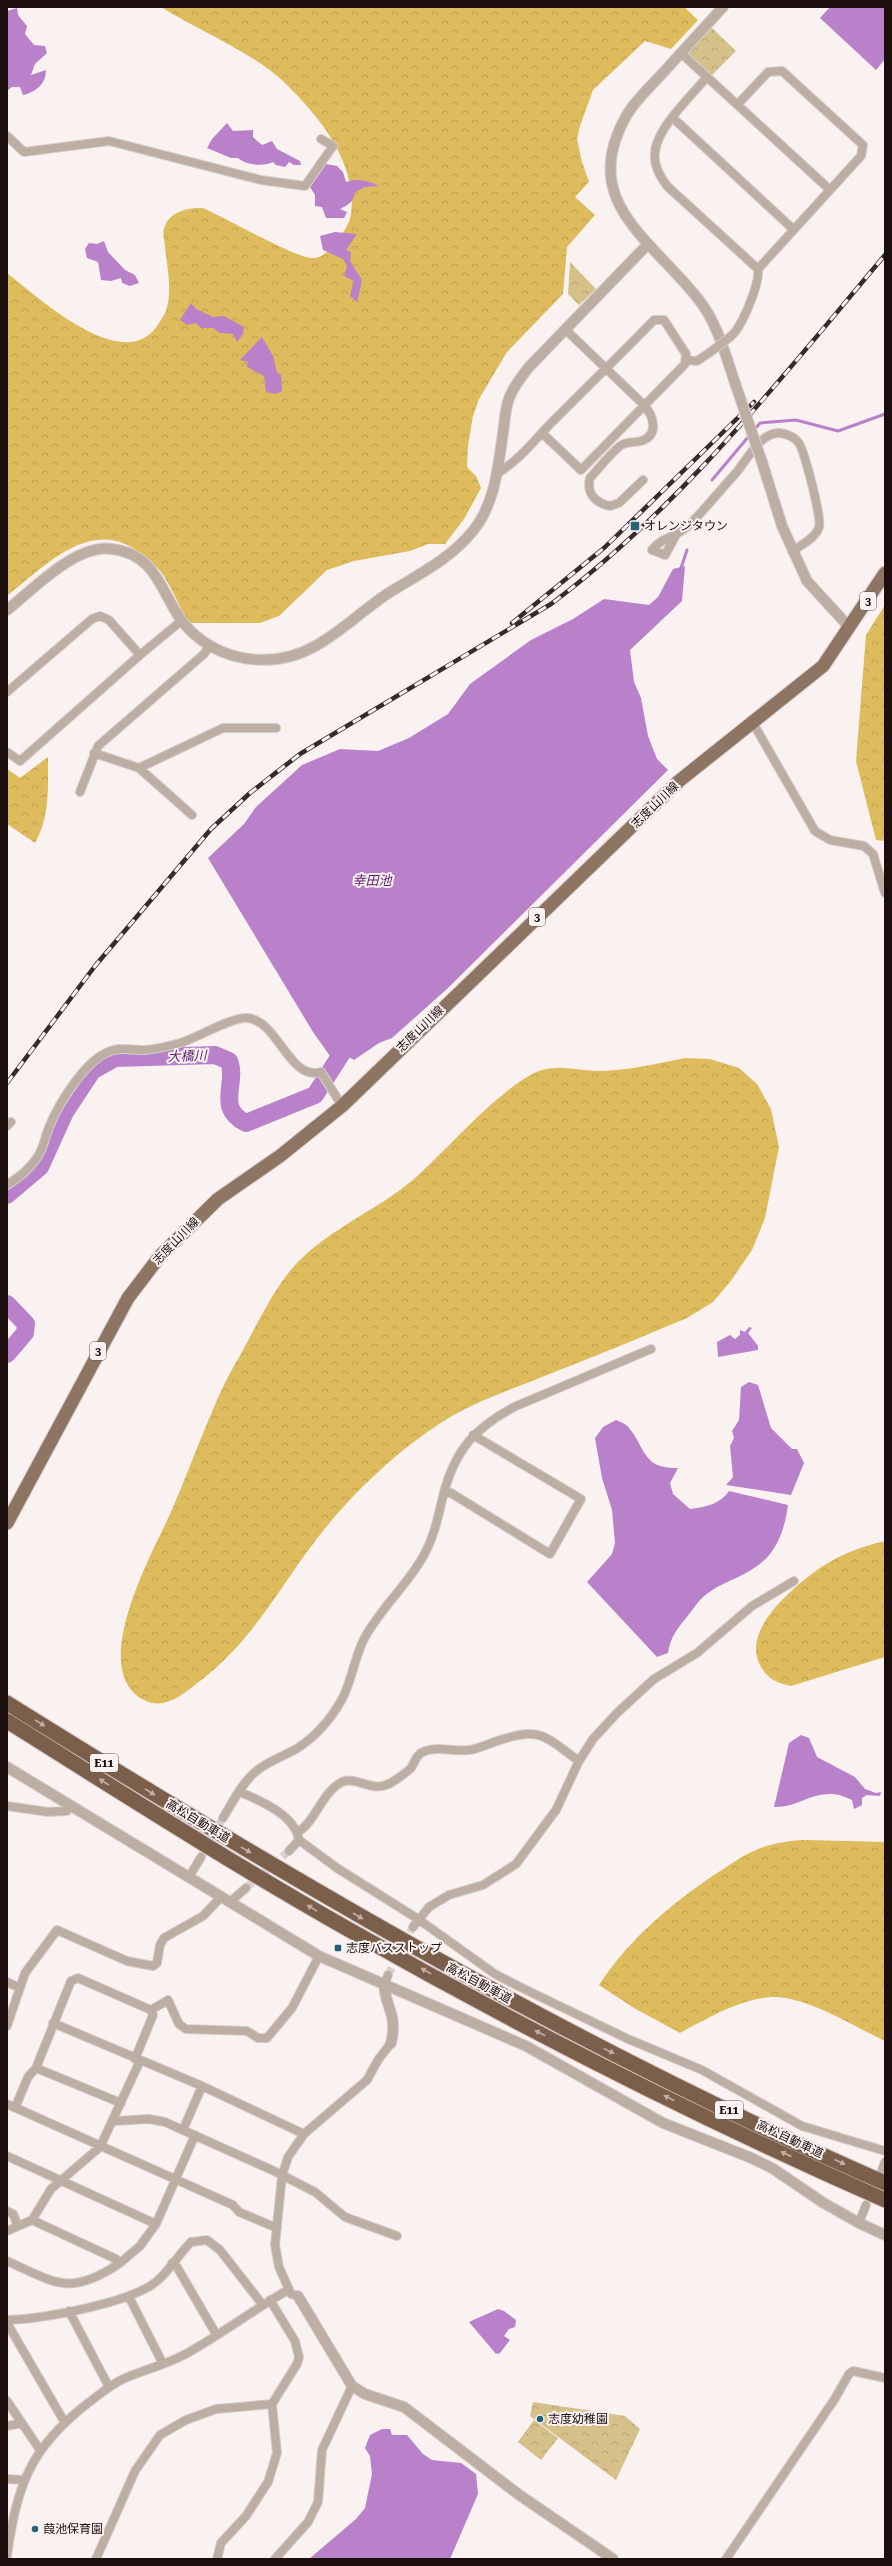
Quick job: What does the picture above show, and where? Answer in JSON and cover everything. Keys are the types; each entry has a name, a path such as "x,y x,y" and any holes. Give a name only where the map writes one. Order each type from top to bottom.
{"highway":[{"name":"高松自動車道","path":"7,1703 200,1823 397,1938 574,2034 750,2121 884,2172"},
{"name":"高松自動車道","path":"7,1721 196,1840 360,1936 554,2040 744,2135 885,2200"}],"main road":[{"name":"志度山川線","path":"7,1523 128,1298 160,1256 218,1199 280,1156 342,1106 679,781 754,723 823,666 850,628 885,572"}],"street":[{"path":"723,7 629,111 616,135 611,153 611,178 616,198 626,218 700,301 713,322 792,552 807,581 850,628"},
{"path":"681,53 829,189"},
{"path":"738,104 768,72 782,71 863,145 861,156 829,189 758,269"},
{"path":"542,433 581,470 687,360 697,360 709,353 735,333 759,277 758,269 667,186 656,169 655,152 658,139 673,118 707,77"},
{"path":"673,118 793,229"},
{"path":"7,136 24,152 109,141 261,180 305,186 332,146 322,139"},
{"path":"7,610 72,559 89,550 109,548 127,552 148,565 153,571 181,621 210,646 246,659 269,661 293,656 317,645 388,594 432,568 473,532 486,509 498,473 506,409 510,395 529,367 648,244"},
{"path":"498,473 508,468 654,320 664,320 686,354 687,360"},
{"path":"566,330 644,405 651,413 654,423 648,436 642,441 622,444 590,478 588,484 590,494 596,500 610,506 619,503 643,480"},
{"path":"676,535 687,526 743,465 754,448 766,437 778,433 790,435 799,443 819,512 819,528 809,540 792,552"},
{"path":"7,692 92,619 100,616 109,620 140,655"},
{"path":"7,752 20,761 140,655 181,621"},
{"path":"80,792 98,746 204,654 210,646"},
{"path":"754,723 815,831 830,840 864,846 873,854 885,893"},
{"path":"139,768 223,728 276,728"},
{"path":"94,753 139,768 192,816"},
{"path":"7,1185 28,1169 38,1156 50,1125 90,1062 119,1048 145,1050 171,1046 196,1038 236,1018 249,1018 260,1024 275,1037 293,1061 304,1071 315,1074 321,1072 342,1106"},
{"path":"223,1818 254,1774 274,1760 296,1749 328,1720 341,1700 364,1639 384,1607 409,1578 426,1552 437,1522 451,1469 462,1448 473,1435 495,1417 514,1407 651,1349"},
{"path":"444,1492 451,1492 550,1554 581,1499 473,1435"},
{"path":"413,1926 429,1907 449,1895 483,1885 516,1864 556,1810 579,1761 593,1740 654,1679 697,1653 752,1606 794,1581"},
{"path":"298,1832 304,1828 320,1804 340,1782 348,1780 370,1787 386,1785 411,1768 418,1755 431,1749 470,1750 522,1732 536,1733 550,1740 579,1761"},
{"path":"7,1767 319,1956 386,1980 526,2046 663,2124 772,2168 822,2202 859,2223 885,2235"},
{"path":"240,1792 259,1800 291,1822 298,1832 299,1840 337,1868 418,1919 495,1974 551,2004 702,2070 802,2126 885,2151"},
{"path":"7,1806 48,1812 67,1811 70,1805"},
{"path":"289,1851 299,1840"},
{"path":"189,1877 201,1856"},
{"path":"230,1902 246,1888"},
{"path":"7,2026 25,1973 57,1930 127,1961 153,1966 157,1963 160,1946 164,1938 203,1916 221,1897"},
{"path":"152,2010 168,2000 179,2024 186,2029 247,2031 258,2038 267,2038 292,2008 319,1956"},
{"path":"152,2010 78,1978 72,1981 53,2023 36,2068 28,2077 11,2106 233,2205 240,2212 277,2228"},
{"path":"386,1980 385,1995 393,2014 394,2029 391,2043 378,2060 367,2080 304,2134 288,2158 282,2176 275,2245 279,2267 288,2290 291,2294 298,2296 352,2386 366,2394 404,2407 518,2494 613,2559"},
{"path":"7,1982 20,1988"},
{"path":"7,2231 32,2220 51,2189 100,2147 114,2121 121,2103 153,2015 152,2010"},
{"path":"53,2023 137,2060 202,2086 304,2134"},
{"path":"36,2068 121,2103"},
{"path":"183,2130 202,2086"},
{"path":"114,2121 149,2119 165,2122 195,2134 314,2192 345,2217 398,2236"},
{"path":"7,2261 60,2284 73,2284 105,2273 120,2264 140,2246 156,2224 195,2134"},
{"path":"7,2156 156,2224"},
{"path":"859,2223 866,2205"},
{"path":"7,2211 13,2214 18,2226"},
{"path":"32,2220 116,2258 120,2264"},
{"path":"7,2320 69,2311 129,2297 157,2282 191,2242 207,2240 220,2250 262,2304"},
{"path":"172,2263 177,2267 216,2334"},
{"path":"7,2556 9,2526 23,2480 40,2450 65,2423 109,2387 122,2379 190,2352 262,2304 288,2290"},
{"path":"129,2297 163,2364"},
{"path":"217,2559 221,2543 246,2516 268,2482 277,2453 272,2404 297,2364 299,2357 295,2341 270,2300"},
{"path":"69,2311 109,2387"},
{"path":"7,2323 65,2423"},
{"path":"726,2559 834,2400 849,2374 853,2371 885,2378"},
{"path":"275,2559 308,2522 318,2502 322,2450 352,2386"},
{"path":"7,2401 40,2450"},
{"path":"96,2559 135,2471 160,2436 186,2420 216,2409 272,2404"},
{"path":"7,2426 22,2423"},
{"path":"7,2479 23,2480"}],"green space":[{"path":"161,7 684,7 698,20 671,49 645,41 593,90 577,139 582,162 589,182 575,197 595,215 567,247 563,294 507,352 479,399 473,416 468,445 467,467 476,476 481,488 464,519 445,544 428,544 410,551 354,561 327,570 279,616 260,623 188,623 169,584 158,568 126,544 108,540 90,541 72,548 38,570 7,596 7,273 39,299 82,328 105,338 126,342 144,338 159,323 166,311 169,285 163,231 170,218 179,212 191,208 203,208 292,252 305,257 313,258 321,256 331,248 345,230 351,214 352,196 349,178 343,160 324,127 300,98 274,73 244,53"},
{"path":"711,27 736,51 712,75 687,53"},
{"path":"570,262 596,289 579,305 568,294"},
{"path":"885,605 885,841 876,840 856,761 866,635"},
{"path":"48,757 48,791 46,812 40,833 35,843 7,824 7,769 20,778"},
{"path":"685,1058 710,1059 739,1068 757,1084 771,1109 779,1147 765,1218 752,1250 730,1282 713,1302 687,1318 485,1400 463,1410 433,1428 397,1455 348,1502 319,1536 251,1630 219,1664 200,1681 173,1700 158,1704 142,1699 127,1684 121,1662 122,1637 129,1609 139,1581 171,1512 222,1390 267,1306 289,1272 309,1251 339,1229 386,1200 415,1178 491,1104 524,1079 539,1071 553,1068 607,1071 641,1067"},
{"path":"885,1541 885,1657 791,1686 780,1683 768,1676 759,1663 756,1650 758,1638 763,1625 771,1612 792,1590 829,1562 857,1549"},
{"path":"804,1840 885,1842 885,2041 814,2006 799,2001 771,1997 747,2002 724,2010 680,2033 634,2008 599,1985 624,1952 652,1923 700,1885 736,1860 751,1852 774,1844"},
{"path":"533,2402 625,2416 640,2429 616,2480 530,2416"},
{"path":"534,2420 558,2438 541,2460 518,2442"}],"water":[{"path":"830,7 885,7 885,59 876,70 820,18"},
{"path":"17,8 18,15 27,26 25,34 34,45 45,46 47,53 35,64 31,75 46,70 46,75 42,83 32,92 23,95 20,87 12,87 7,91 7,11"},
{"path":"227,123 233,131 253,130 253,137 262,145 272,141 277,149 300,161 301,165 294,165 289,162 285,167 276,165 273,162 260,165 250,164 238,158 231,158 207,148 212,139"},
{"path":"326,164 337,166 343,172 346,182 362,180 379,186 365,187 355,192 352,201 340,209 347,212 344,218 326,218 322,207 315,206 315,195 310,187"},
{"path":"335,232 357,234 346,250 351,252 350,261 362,280 357,302 350,296 354,281 344,276 347,266 343,259 323,250 320,236"},
{"path":"104,241 108,252 125,270 135,275 139,283 130,286 122,283 121,278 111,281 101,280 98,262 87,258 85,249 89,243 97,244"},
{"path":"191,303 196,309 213,317 224,316 244,327 243,334 237,342 233,334 220,333 213,328 201,328 196,323 187,325 180,320"},
{"path":"262,337 273,356 277,372 281,375 282,391 275,394 266,392 264,376 247,367 248,362 240,360"},
{"name":"幸田池","path":"685,566 682,601 630,650 634,682 641,698 648,736 657,759 668,770 447,989 392,1038 379,1043 354,1060 347,1056 335,1063 313,1032 208,858 244,824 256,807 302,765 340,749 378,751 409,738 448,714 470,684 531,640 573,619 604,599 649,605 658,597 673,569"},
{"path":"749,1327 752,1328 748,1333 758,1346 758,1350 718,1357 717,1342 730,1335 735,1339 740,1335 740,1330 745,1332"},
{"path":"749,1382 758,1385 771,1428 792,1449 797,1449 804,1463 791,1495 726,1485 733,1477 730,1446 734,1438 732,1431 739,1420 741,1387"},
{"path":"616,1420 628,1427 635,1436 646,1456 651,1461 658,1465 678,1468 670,1483 673,1494 690,1509 717,1502 729,1491 788,1505 785,1522 779,1539 775,1547 764,1561 714,1589 701,1599 674,1634 668,1653 657,1657 587,1582 612,1554 615,1543 612,1510 602,1478 595,1438 603,1427"},
{"path":"801,1735 809,1738 817,1757 855,1777 865,1789 876,1793 881,1792 880,1796 867,1795 862,1798 862,1805 854,1809 852,1800 840,1795 830,1794 820,1795 794,1804 774,1807 789,1743"},
{"path":"498,2309 504,2311 516,2320 515,2327 509,2329 504,2336 510,2340 500,2353 496,2354 469,2322"},
{"path":"382,2429 390,2429 392,2435 407,2435 423,2454 432,2460 461,2463 476,2474 478,2494 450,2559 309,2559 356,2519 365,2508 372,2474 370,2456 365,2448 370,2435"}],"waterway":[{"path":"712,480 760,423 796,420 838,431 885,414"},
{"path":"680,571 687,550"},
{"name":"大橋川","path":"7,1195 40,1167 65,1112 92,1071 115,1058 215,1055 229,1061 231,1069 229,1103 237,1117 246,1123 315,1095 349,1042"},
{"name":"大橋川","path":"7,1304 26,1324 25,1333 7,1354"}],"tunnel":[{"path":"201,1857 223,1818"},
{"path":"246,1888 289,1851"},
{"path":"388,1975 413,1927"}],"railway":[{"path":"7,1083 95,966 211,829 250,793 300,754 551,604 598,566 643,526 728,439 768,394 885,255"},
{"path":"512,623 604,548 754,402"}],"place":[{"name":"オレンジタウン","path":"635,526"},
{"name":"志度バスストップ","path":"338,1948"},
{"name":"志度幼稚園","path":"540,2419"},
{"name":"葭池保育園","path":"35,2529"}]}
